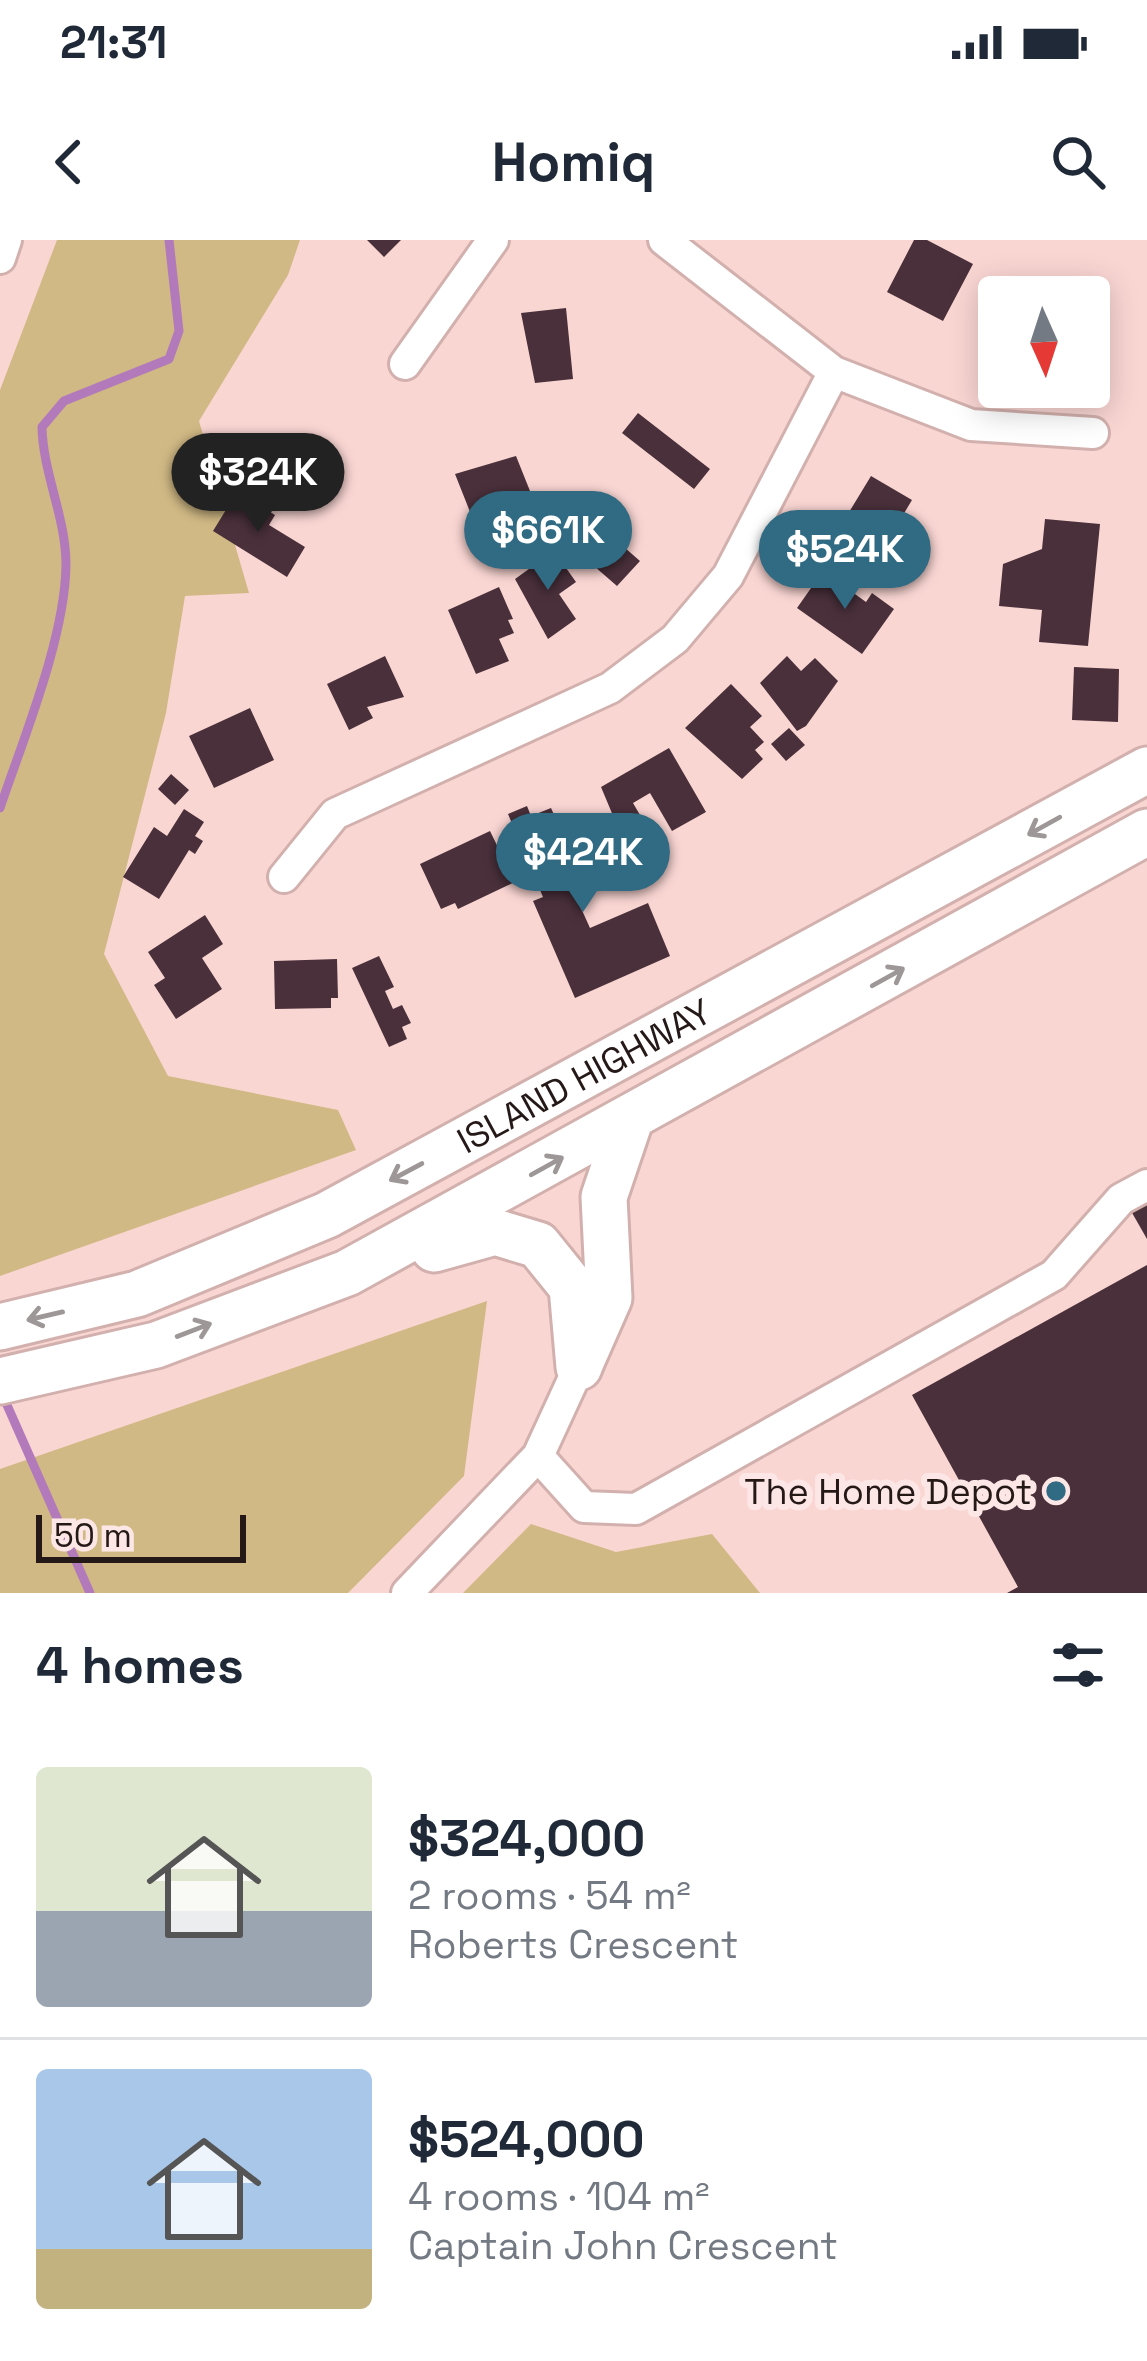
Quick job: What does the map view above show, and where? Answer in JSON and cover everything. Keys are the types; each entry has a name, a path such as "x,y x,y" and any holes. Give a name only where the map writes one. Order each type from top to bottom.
{"main road":[{"name":"ISLAND HIGHWAY","path":"0,1327 137,1294 327,1215 1147,770"},
{"name":"ISLAND HIGHWAY","path":"0,1381 156,1345 347,1273 1147,832"},
{"path":"1028,899 1147,849"},
{"path":"579,1367 609,1298 604,1197 630,1120"},
{"path":"347,1273 495,1232 538,1245 572,1287 579,1367"}],"street":[{"path":"0,257 6,240"},
{"path":"405,364 494,240"},
{"path":"664,240 834,372 971,425 1093,434"},
{"path":"284,877 335,814 610,688 675,639 728,576 834,372"},
{"path":"538,1456 584,1507 636,1509 1054,1275 1121,1199 1147,1185"},
{"path":"407,1593 538,1456 579,1367"}],"shaded area":[{"path":"57,240 300,240 288,275 199,421 249,593 185,596 166,713 104,954 168,1076 338,1110 356,1150 0,1276 0,390"},
{"path":"487,1301 464,1476 348,1593 0,1593 0,1469"},
{"path":"531,1524 616,1552 712,1534 760,1593 463,1593"}],"building":[{"path":"367,240 401,240 384,257"},
{"path":"914,240 927,240 973,264 943,321 887,292"},
{"path":"566,308 573,379 535,383 521,313"},
{"path":"638,413 710,469 694,489 622,433"},
{"path":"516,456 534,501 507,512 512,524 480,537 455,474"},
{"path":"871,476 912,500 900,520 916,530 897,561 840,527"},
{"path":"237,492 275,515 269,525 305,547 287,577 213,531"},
{"path":"601,498 631,525 617,541 640,561 617,586 564,540"},
{"path":"1045,519 1100,524 1088,646 1039,642 1042,610 999,606 1003,564 1042,549"},
{"path":"554,551 576,582 559,594 576,619 548,639 515,579"},
{"path":"823,571 866,602 872,593 894,609 862,654 797,608"},
{"path":"499,587 513,619 508,620 514,633 499,639 509,661 476,674 448,610"},
{"path":"385,656 404,697 367,707 373,718 349,730 327,684"},
{"path":"787,656 801,671 815,658 838,681 806,726 797,731 760,683"},
{"path":"1074,667 1119,669 1118,722 1072,720"},
{"path":"731,684 762,716 750,727 764,742 755,750 763,759 742,779 685,728"},
{"path":"250,708 274,760 214,788 189,736"},
{"path":"789,728 805,745 786,761 771,744"},
{"path":"669,748 706,812 672,831 650,793 633,803 640,815 632,820 636,827 626,833 619,830 601,787"},
{"path":"171,774 189,790 175,805 158,789"},
{"path":"527,806 531,816 551,808 560,828 548,834 552,841 563,836 575,863 557,871 565,888 571,886 590,928 648,903 670,956 575,998 533,901 543,897 508,814"},
{"path":"184,809 204,822 195,836 203,841 195,854 189,850 159,899 123,877 154,827 167,836"},
{"path":"490,831 515,882 458,909 455,903 441,909 420,864"},
{"path":"205,915 223,944 202,958 222,989 176,1019 154,985 165,978 148,952"},
{"path":"379,956 394,987 385,991 393,1009 402,1005 411,1023 402,1027 407,1039 389,1047 352,968"},
{"path":"337,959 338,998 331,998 331,1008 275,1009 274,961"},
{"path":"1147,1202 1147,1239 1131,1211"},
{"name":"The Home Depot","path":"1147,1265 1147,1593 1007,1593 1018,1587 912,1395"}],"waterway":[{"path":"0,808 42,687 64,593 65,547 42,427 64,401 169,359 179,331 169,240"},
{"path":"7,1405 90,1593"}],"place":[{"name":"The Home Depot","path":"1056,1491"}]}
